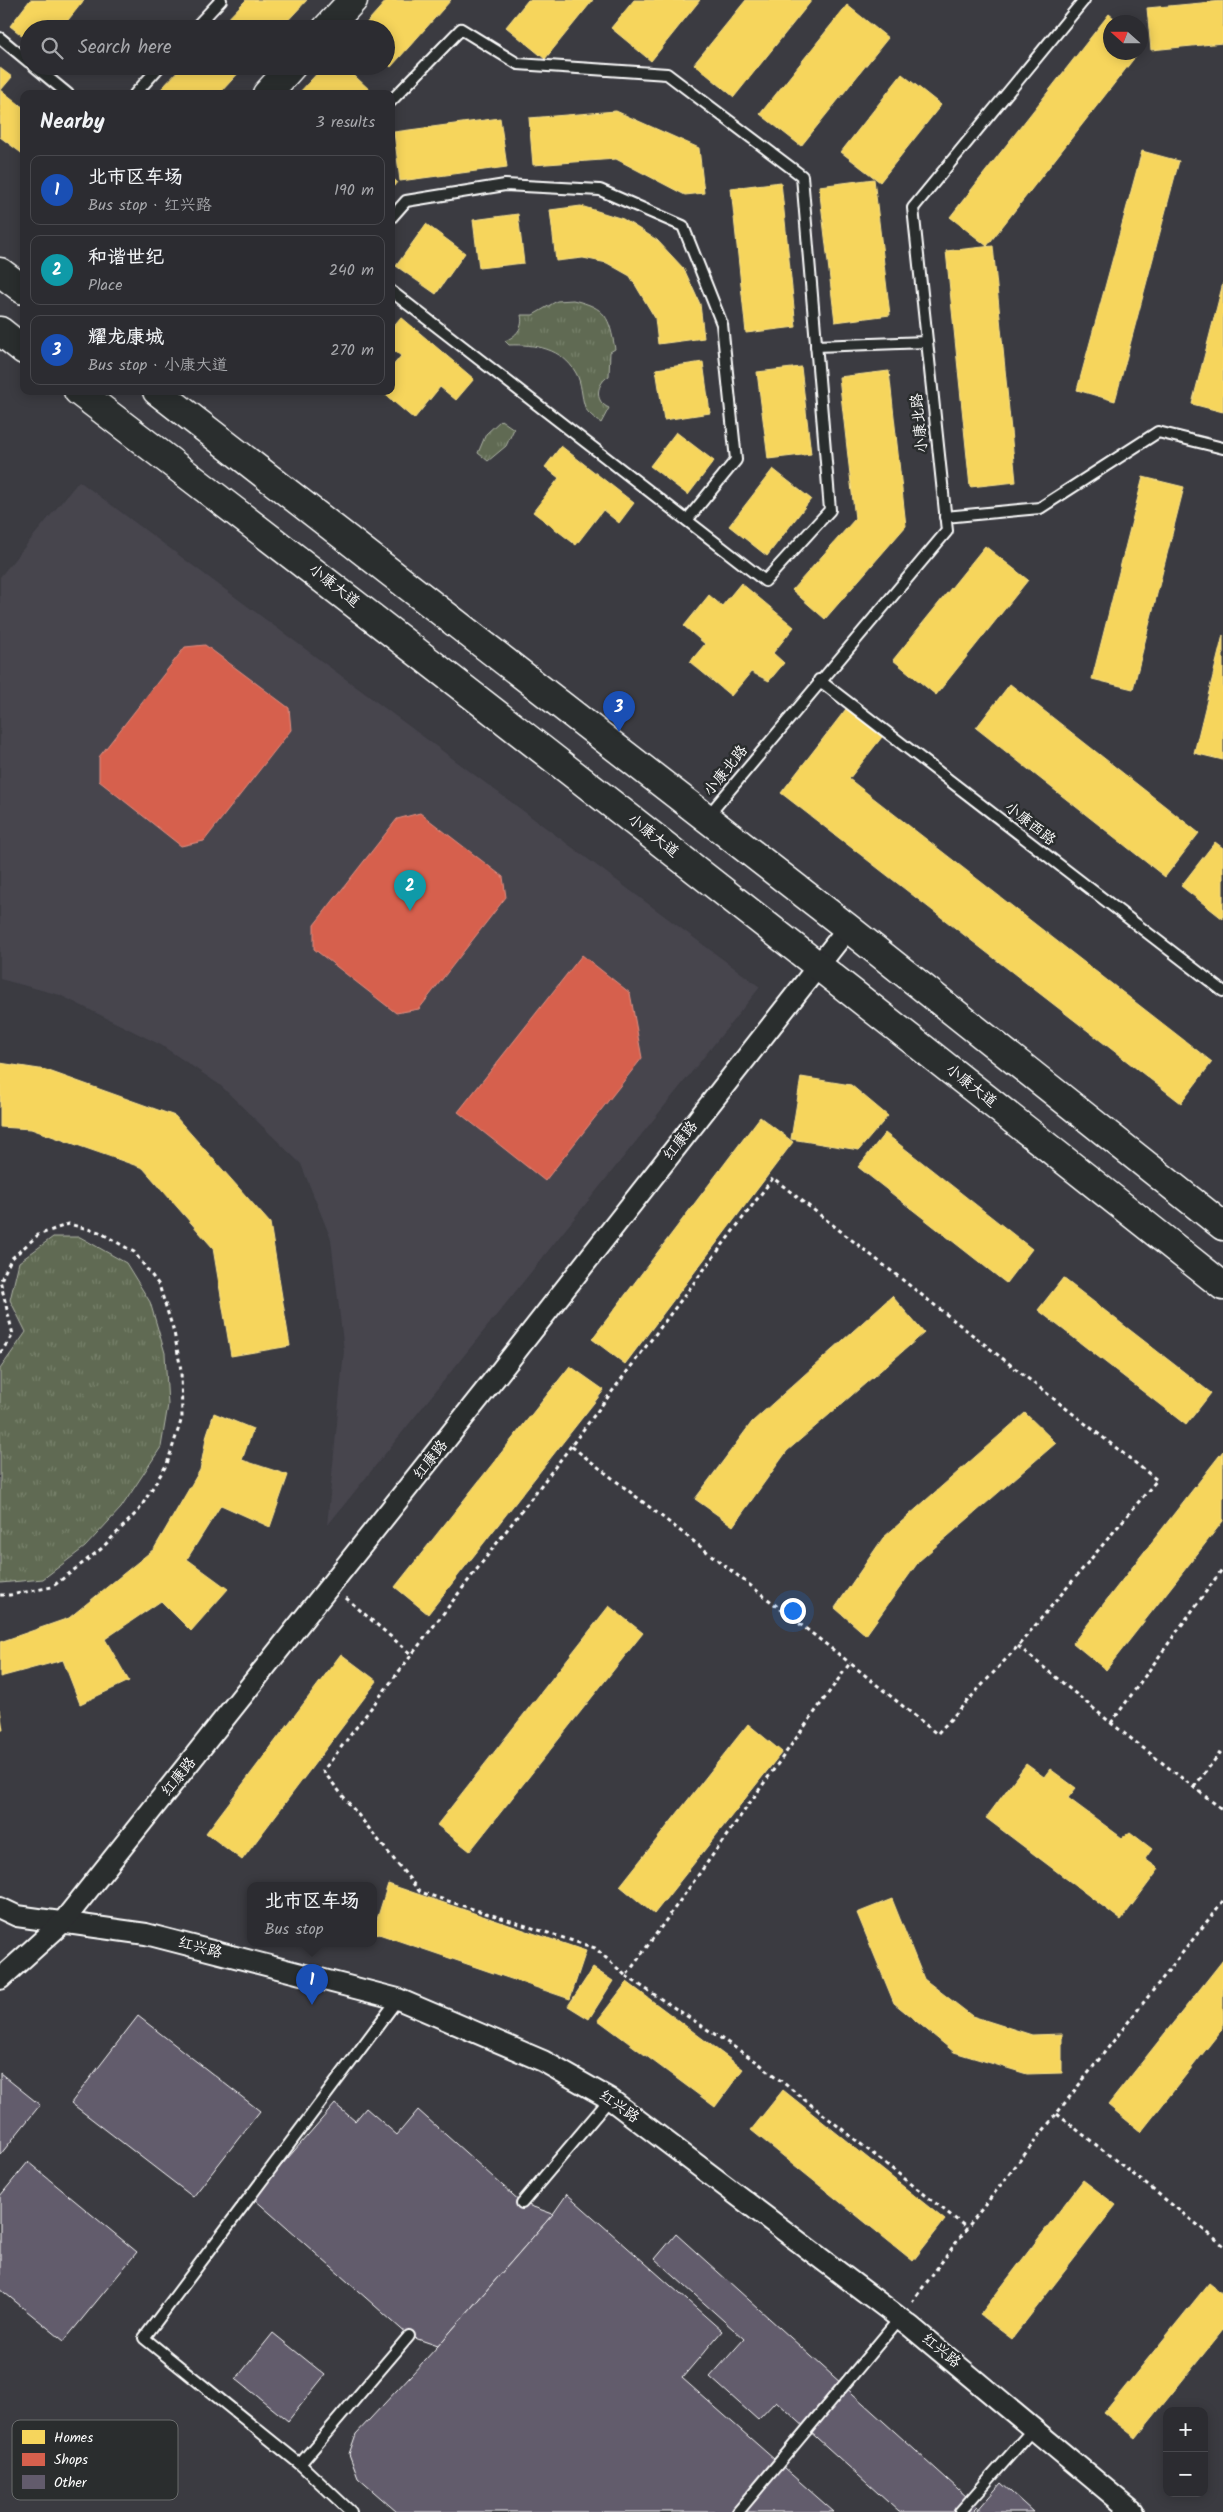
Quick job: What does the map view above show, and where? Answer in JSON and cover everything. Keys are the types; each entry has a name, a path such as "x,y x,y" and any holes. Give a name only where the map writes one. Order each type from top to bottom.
{"main road":[{"path":"334,20 353,0"},
{"path":"271,90 284,75"},
{"path":"0,272 20,287"},
{"path":"0,331 20,347"},
{"name":"小康大道","path":"83,395 360,606 820,965 1223,1286"},
{"path":"161,395 848,928 1223,1226"}],"street":[{"name":"红康路","path":"0,1979 61,1924 331,1586 848,928"},
{"name":"红兴路","path":"0,1908 17,1916 61,1924 146,1934 398,2000 543,2062 610,2099 900,2318 1133,2512"}],"lane":[{"path":"202,20 221,0"},
{"name":"小康北路","path":"706,818 819,680 947,530 913,208 1084,0"},
{"path":"395,97 461,29 518,64 667,74 802,176 830,510 765,581 395,294"},
{"path":"0,38 20,55"},
{"path":"45,75 63,90"},
{"path":"139,90 152,75"},
{"path":"395,213 406,201 505,185 600,190 683,226 722,324 736,460 687,520"},
{"path":"816,346 927,342"},
{"path":"945,517 1040,508 1158,432 1223,448"},
{"name":"小康西路","path":"819,680 1223,991"},
{"path":"351,2512 300,2464 144,2338 398,2000"},
{"path":"522,2203 610,2099"},
{"path":"738,2512 900,2318"},
{"path":"300,2464 409,2336"},
{"path":"960,2512 1033,2429"}],"path":[{"path":"571,1446 850,1663 937,1734 1018,1646 1157,1480 773,1178 323,1770 420,1892 594,1948 626,1976 757,2062 966,2228"},
{"path":"0,1353 13,1335 1,1280 11,1259 38,1235 69,1224 99,1232 134,1252 158,1286 174,1332 181,1370 182,1418 167,1464 139,1510 101,1549 52,1587 10,1595 0,1595"},
{"path":"1111,1723 1223,1568"},
{"path":"331,1586 412,1655"},
{"path":"1018,1646 1111,1723 1223,1810"},
{"path":"626,1976 850,1663"},
{"path":"1194,1787 1223,1749"},
{"path":"900,2318 966,2228 1223,1901"},
{"path":"1057,2114 1223,2245"}],"shaded area":[{"path":"79,481 760,987 327,1526 344,1351 331,1239 301,1164 220,1085 161,1045 60,995 0,979 0,577"}],"green space":[{"path":"573,300 600,311 611,329 615,349 610,352 609,376 602,383 598,392 601,401 609,408 601,423 586,409 578,377 563,358 547,349 528,345 509,345 505,341 513,337 520,328 521,315 533,315 557,301"},
{"path":"501,420 514,429 506,446 488,461 478,453 486,434"},
{"path":"53,1237 80,1237 126,1263 150,1302 165,1353 168,1405 161,1447 121,1508 85,1547 43,1579 0,1583 0,1369 26,1332 10,1300 19,1262"}],"building: Homes":[{"path":"30,0 84,0 68,20 20,20 20,34 10,26"},
{"path":"246,0 307,0 288,20 227,20"},
{"path":"387,0 451,0 395,63 395,20 369,20"},
{"path":"528,0 593,0 545,59 506,27"},
{"path":"634,0 700,0 651,61 611,28"},
{"path":"746,0 812,0 734,97 694,64"},
{"path":"1223,1 1223,43 1151,50 1147,8"},
{"path":"847,5 888,38 801,146 760,114"},
{"path":"1103,22 1103,60 1133,60 987,246 950,217"},
{"path":"0,68 12,77 1,90 20,105 20,152 0,137"},
{"path":"902,74 941,105 880,182 841,152"},
{"path":"174,75 237,75 223,90 161,89"},
{"path":"316,75 354,75 370,90 302,90"},
{"path":"616,111 699,148 704,193 685,195 616,159 533,165 529,118"},
{"path":"500,118 507,167 400,181 395,132"},
{"path":"1142,151 1179,161 1115,401 1077,390"},
{"path":"874,179 890,315 835,322 819,186"},
{"path":"781,182 796,327 746,333 731,188"},
{"path":"581,206 623,219 657,240 684,269 700,304 704,338 658,344 655,318 630,276 607,263 583,258 556,261 550,210"},
{"path":"518,214 524,263 479,268 473,220"},
{"path":"426,224 465,253 436,294 396,266"},
{"path":"993,246 1016,482 970,487 946,251"},
{"path":"1223,283 1223,412 1192,404"},
{"path":"401,317 474,379 456,400 440,387 414,419 386,395 395,395 395,363 401,356 395,351 395,324"},
{"path":"703,362 710,413 664,420 656,369"},
{"path":"801,367 811,454 768,459 757,372"},
{"path":"889,371 906,526 825,619 792,590 855,519 839,377"},
{"path":"676,432 714,461 688,495 650,466"},
{"path":"561,446 634,503 619,523 603,510 576,545 533,512 559,478 545,467"},
{"path":"773,469 811,499 767,556 729,526"},
{"path":"1143,477 1184,487 1133,689 1092,679"},
{"path":"985,546 1028,580 936,695 893,660"},
{"path":"741,583 794,627 773,653 784,663 769,681 751,672 731,696 690,662 705,644 684,626 709,595 722,606"},
{"path":"1223,635 1223,760 1194,753"},
{"path":"1010,684 1199,833 1165,877 976,728"},
{"path":"846,709 882,737 849,779 1212,1062 1181,1103 781,793"},
{"path":"1215,842 1223,848 1223,919 1181,886"},
{"path":"0,1063 46,1070 175,1116 270,1223 290,1346 231,1356 213,1248 143,1168 31,1129 0,1127"},
{"path":"801,1077 851,1085 888,1116 859,1150 791,1139"},
{"path":"760,1117 793,1142 625,1364 592,1339"},
{"path":"885,1133 1032,1249 1006,1283 858,1167"},
{"path":"1063,1278 1211,1393 1186,1425 1038,1310"},
{"path":"892,1296 924,1333 787,1451 733,1526 695,1499 752,1422"},
{"path":"570,1366 604,1390 428,1614 395,1587"},
{"path":"214,1413 253,1429 242,1460 288,1475 270,1527 221,1505 187,1559 228,1589 191,1631 161,1601 105,1639 129,1681 80,1704 63,1660 0,1677 0,1642 69,1618 154,1549 200,1470 207,1434"},
{"path":"1025,1413 1056,1443 919,1561 866,1635 835,1608 883,1538"},
{"path":"1223,1451 1223,1521 1106,1670 1073,1643"},
{"path":"609,1606 643,1633 470,1851 437,1825"},
{"path":"341,1654 377,1681 242,1860 206,1833"},
{"path":"0,1709 3,1730 0,1730"},
{"path":"748,1724 782,1752 654,1914 620,1886"},
{"path":"1026,1764 1044,1777 1050,1769 1076,1788 1068,1798 1122,1838 1130,1832 1152,1849 1145,1859 1159,1869 1121,1920 986,1818"},
{"path":"388,1884 586,1951 570,1999 377,1933 377,1919"},
{"path":"892,1899 924,1979 972,2016 1032,2035 1062,2034 1062,2073 1027,2074 954,2052 894,2003 857,1913"},
{"path":"1223,1960 1223,2028 1141,2132 1108,2105"},
{"path":"593,1968 613,1981 589,2019 568,2006"},
{"path":"627,1982 743,2069 715,2107 598,2020"},
{"path":"783,2090 945,2220 913,2261 751,2130"},
{"path":"1083,2180 1116,2205 1012,2339 980,2315"},
{"path":"1209,2283 1223,2294 1223,2330 1136,2438 1104,2413"}],"building: Shops":[{"path":"205,645 289,708 291,730 204,841 181,846 99,781 99,757 185,647"},
{"path":"420,813 503,877 506,897 419,1009 396,1013 314,949 314,925 397,819"},
{"path":"582,955 630,993 642,1058 545,1181 458,1112"}],"building: Other":[{"path":"138,2016 260,2111 193,2197 71,2103"},
{"path":"0,2073 40,2105 0,2155"},
{"path":"335,2104 355,2121 366,2108 397,2135 418,2110 522,2203 553,2214 438,2346 409,2336 253,2198"},
{"path":"28,2162 137,2252 64,2341 0,2289 0,2196"},
{"path":"567,2194 722,2331 682,2378 834,2512 397,2512 358,2478 349,2454 356,2434 438,2346 553,2214"},
{"path":"676,2234 978,2507 973,2512 899,2512 776,2401 758,2420 710,2377 744,2339 655,2259"},
{"path":"273,2333 325,2375 288,2421 236,2379"},
{"path":"1001,2483 1033,2512 976,2512"}],"place":[{"name":"耀龙康城","path":"619,732"},
{"name":"和谐世纪","path":"410,911"},
{"name":"北市区车场","path":"312,2005"}]}
